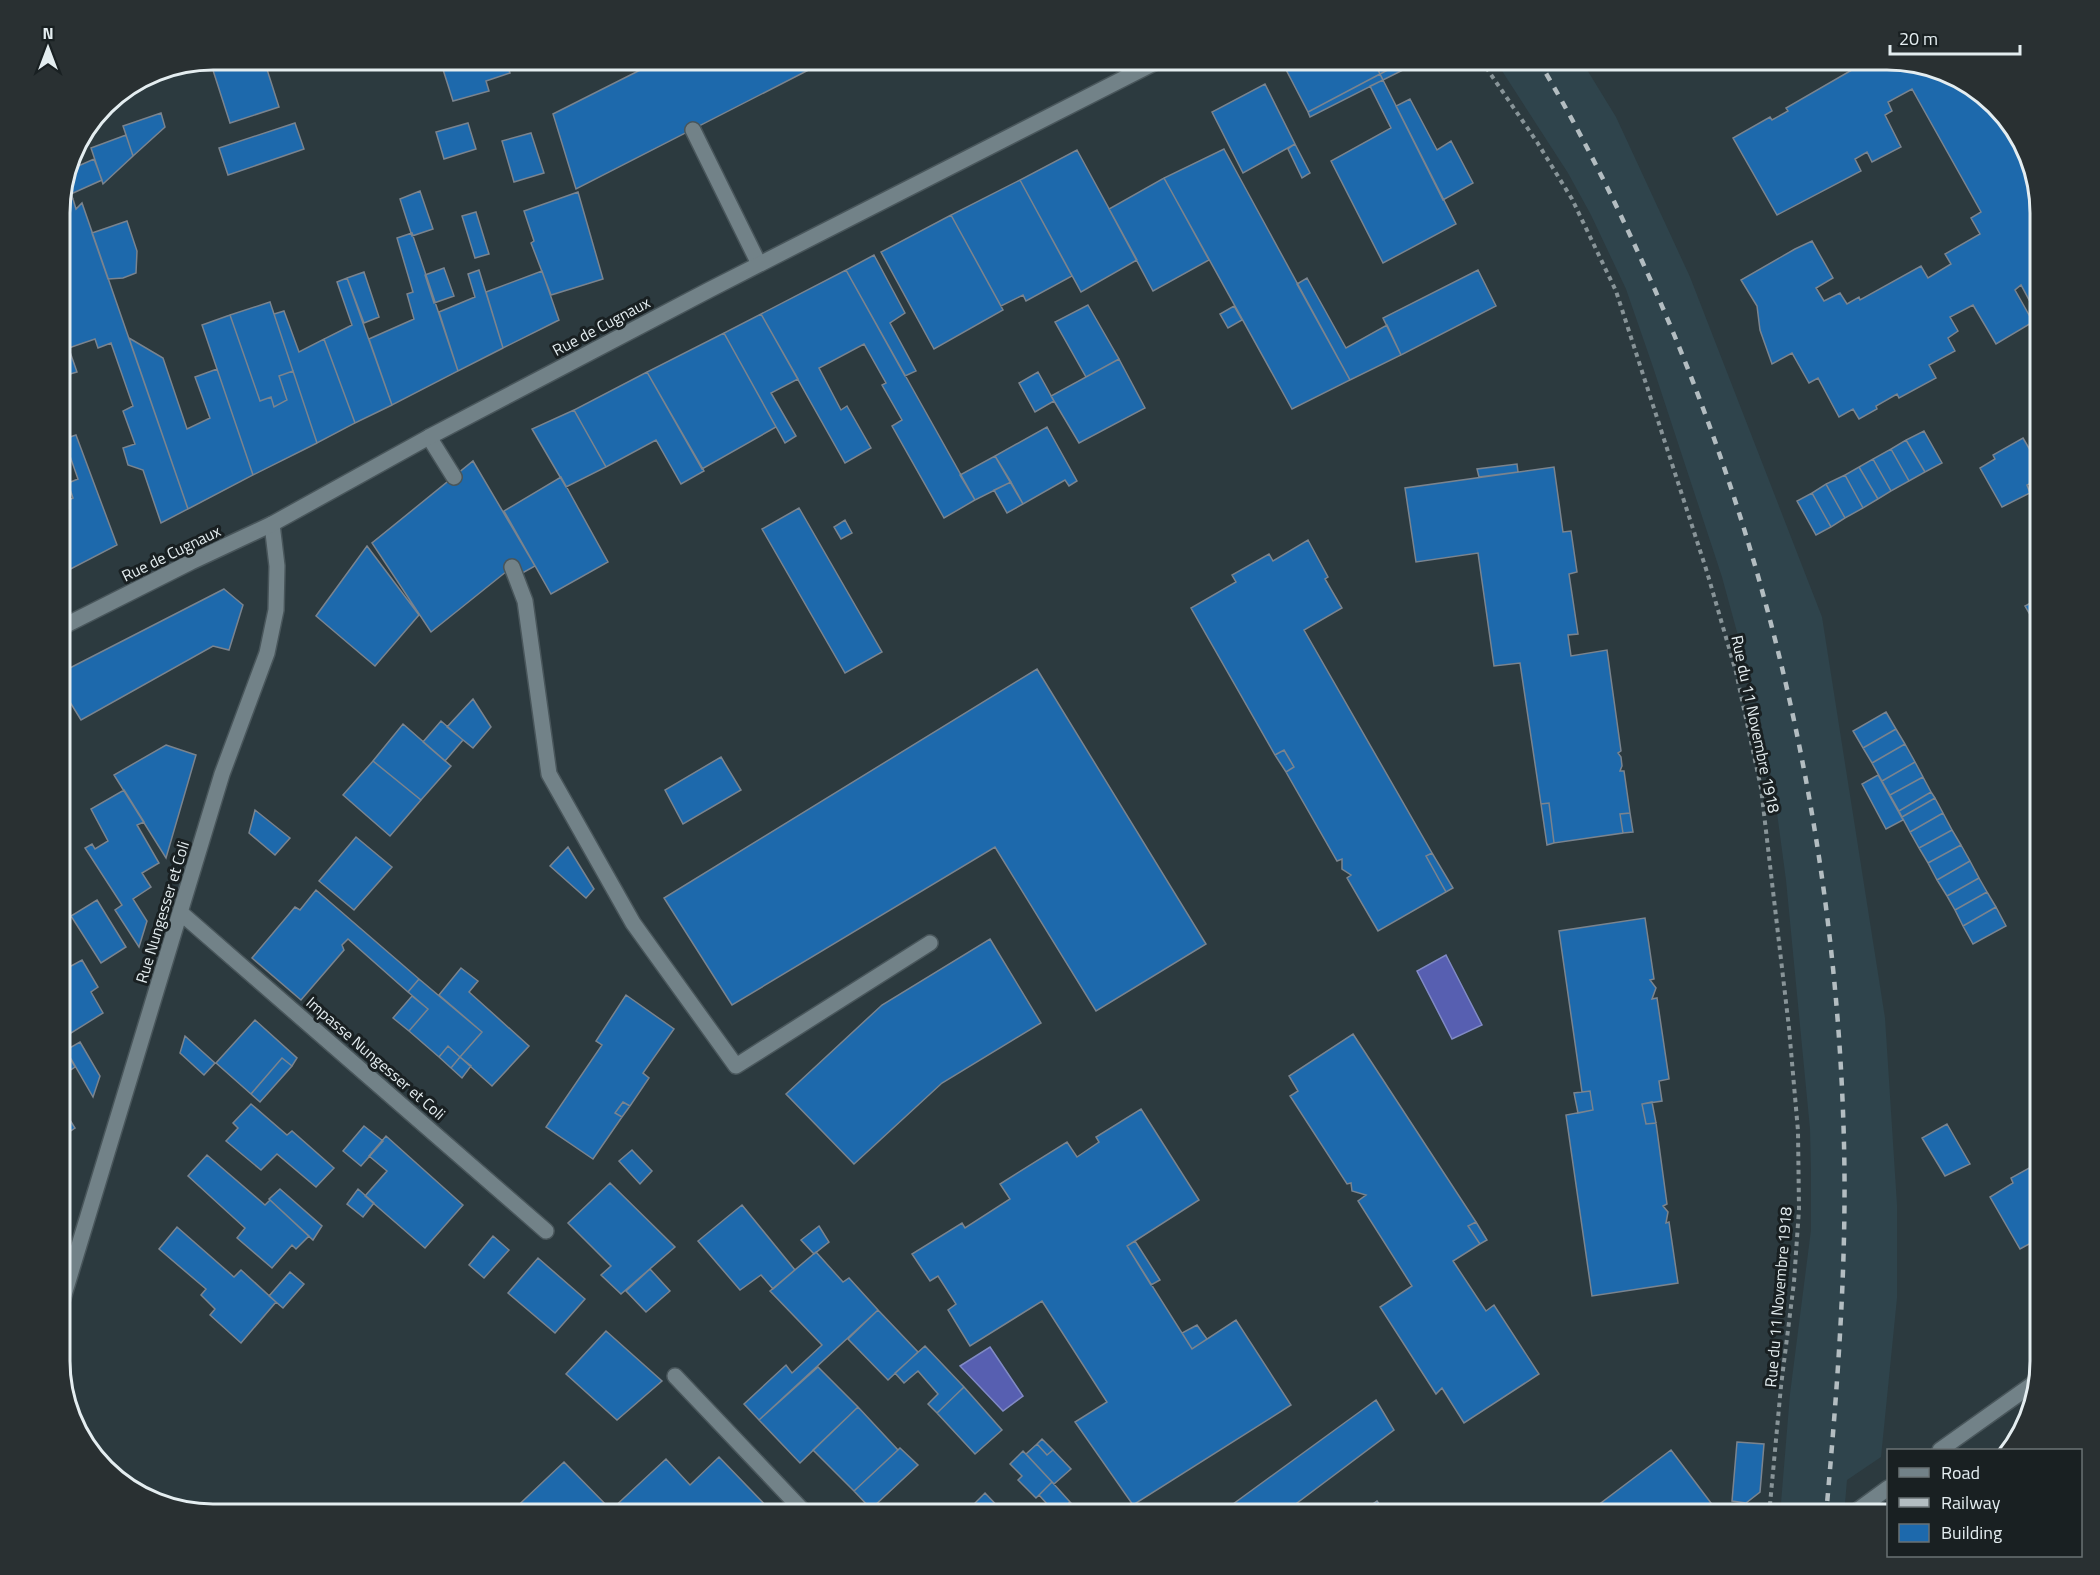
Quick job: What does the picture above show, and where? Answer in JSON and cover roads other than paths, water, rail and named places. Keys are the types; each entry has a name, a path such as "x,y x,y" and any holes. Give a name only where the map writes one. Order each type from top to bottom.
{"street":[{"name":"Rue de Cugnaux","path":"71,622 191,562 272,525 429,437 759,264 1138,71"},
{"path":"693,130 759,264"},
{"path":"429,437 454,477"},
{"name":"Rue Nungesser et Coli","path":"71,1272 222,774 267,653 276,610 277,566 272,525"},
{"path":"512,567 525,601 549,774 633,923 736,1066 930,943"},
{"name":"Impasse Nungesser et Coli","path":"181,913 546,1231"},
{"path":"675,1376 797,1504"},
{"path":"1941,1449 2027,1388"},
{"path":"1866,1504 1887,1489"}],"water":[{"path":"1446,955 1482,1025 1452,1039 1417,971"},
{"path":"990,1347 1023,1396 1003,1411 960,1366"}],"railway":[{"path":"1544,71 1614,202 1655,290 1697,392 1733,495 1765,600 1791,707 1812,815 1828,924 1839,1034 1844,1144 1843,1283 1827,1504"}]}
